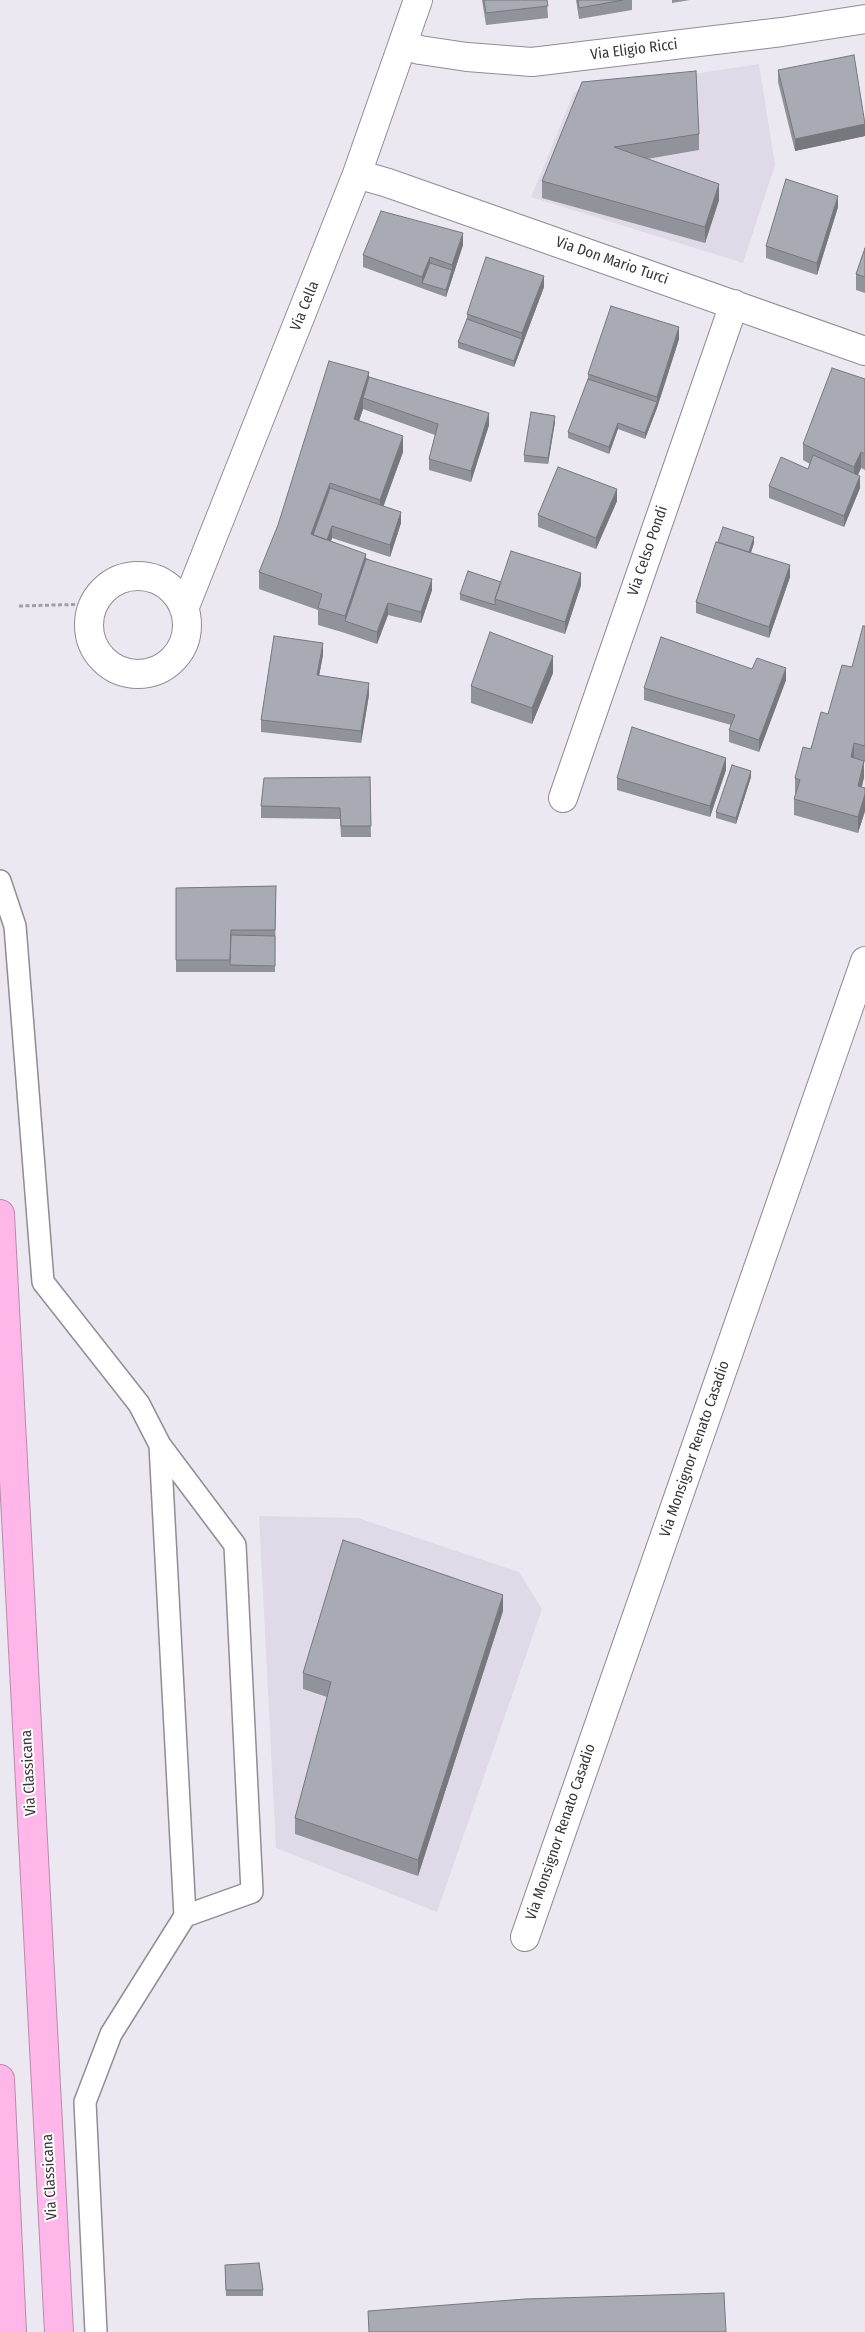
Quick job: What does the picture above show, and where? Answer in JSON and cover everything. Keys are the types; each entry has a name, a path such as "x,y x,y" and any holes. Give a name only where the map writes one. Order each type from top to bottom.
{"highway":[{"name":"Via Classicana","path":"0,1214 58,2332"},
{"path":"0,2079 12,2332"}],"street":[{"name":"Via Cella","path":"184,609 357,174 418,0"},
{"name":"Via Eligio Ricci","path":"403,45 420,50 467,57 532,62 782,32 865,19"},
{"name":"Via Don Mario Turci","path":"357,174 388,182 865,351"},
{"name":"Via Celso Pondi","path":"563,798 734,304"},
{"path":"132,576 148,577 164,583 176,594 184,609 187,625 184,640 177,654 166,664 152,672 137,674 121,671 107,664 96,652 90,637 89,621 93,604 102,591 116,581 132,576"},
{"name":"Via Monsignor Renato Casadio","path":"525,1937 865,961"}],"lane":[{"path":"0,881 15,926 43,1282 139,1404 160,1446 235,1545 252,1892 185,1916"},
{"path":"96,2332 85,2102 111,2034 185,1916 160,1446"}],"path":[{"path":"19,606 93,604"}],"shaded area":[{"path":"759,64 775,165 743,263 531,197 574,92"},
{"path":"259,1516 358,1518 519,1572 542,1609 437,1912 276,1848"}],"building":[{"path":"484,0 547,0 548,6 486,13"},
{"path":"578,0 623,0 579,8"},
{"path":"854,55 865,124 795,139 778,70"},
{"path":"696,71 699,134 614,147 719,184 705,227 542,181 582,82"},
{"path":"786,179 838,196 817,263 766,246"},
{"path":"381,211 463,233 452,265 430,257 422,277 363,255"},
{"path":"865,248 865,277 856,274"},
{"path":"486,257 544,276 522,333 467,314"},
{"path":"430,263 452,270 446,290 422,283"},
{"path":"611,306 679,327 657,397 588,374"},
{"path":"467,319 522,339 514,361 458,342"},
{"path":"329,361 369,372 354,419 403,436 380,500 330,483 311,534 366,554 345,616 318,608 322,594 259,572 278,525"},
{"path":"832,368 865,379 865,454 861,452 854,467 803,444"},
{"path":"369,377 489,413 471,471 429,459 438,424 363,398"},
{"path":"588,379 657,402 645,433 618,423 609,447 568,432"},
{"path":"531,412 555,416 548,458 524,455"},
{"path":"813,455 860,476 844,516 769,486 781,457 808,469"},
{"path":"558,467 617,489 596,538 538,515"},
{"path":"330,488 401,512 390,545 332,526 327,540 313,535"},
{"path":"723,527 754,537 749,552 718,542"},
{"path":"716,542 790,565 769,627 696,602"},
{"path":"511,551 581,573 565,622 495,599"},
{"path":"366,559 432,579 421,612 388,603 377,632 345,621"},
{"path":"468,571 501,582 495,599 495,605 460,594"},
{"path":"863,626 865,626 865,746 854,743 851,757 864,761 858,786 865,788 865,794 858,817 794,799 800,780 795,778 803,747 811,749 821,712 828,714 842,665 852,667"},
{"path":"490,632 553,656 532,708 471,686"},
{"path":"274,636 323,643 317,675 369,683 361,731 261,720"},
{"path":"661,637 752,669 757,658 786,668 759,740 729,730 735,715 644,688"},
{"path":"632,727 726,758 710,806 617,778"},
{"path":"732,765 751,771 736,818 716,812"},
{"path":"370,777 371,826 341,826 340,808 261,806 264,778"},
{"path":"276,886 275,930 231,930 230,960 176,960 176,888"},
{"path":"231,935 275,936 275,966 230,965"},
{"path":"343,1540 503,1595 418,1860 295,1818 331,1682 303,1673"},
{"path":"259,2263 263,2290 226,2290 225,2265"},
{"path":"724,2293 726,2332 369,2332 368,2311 525,2299"}]}
